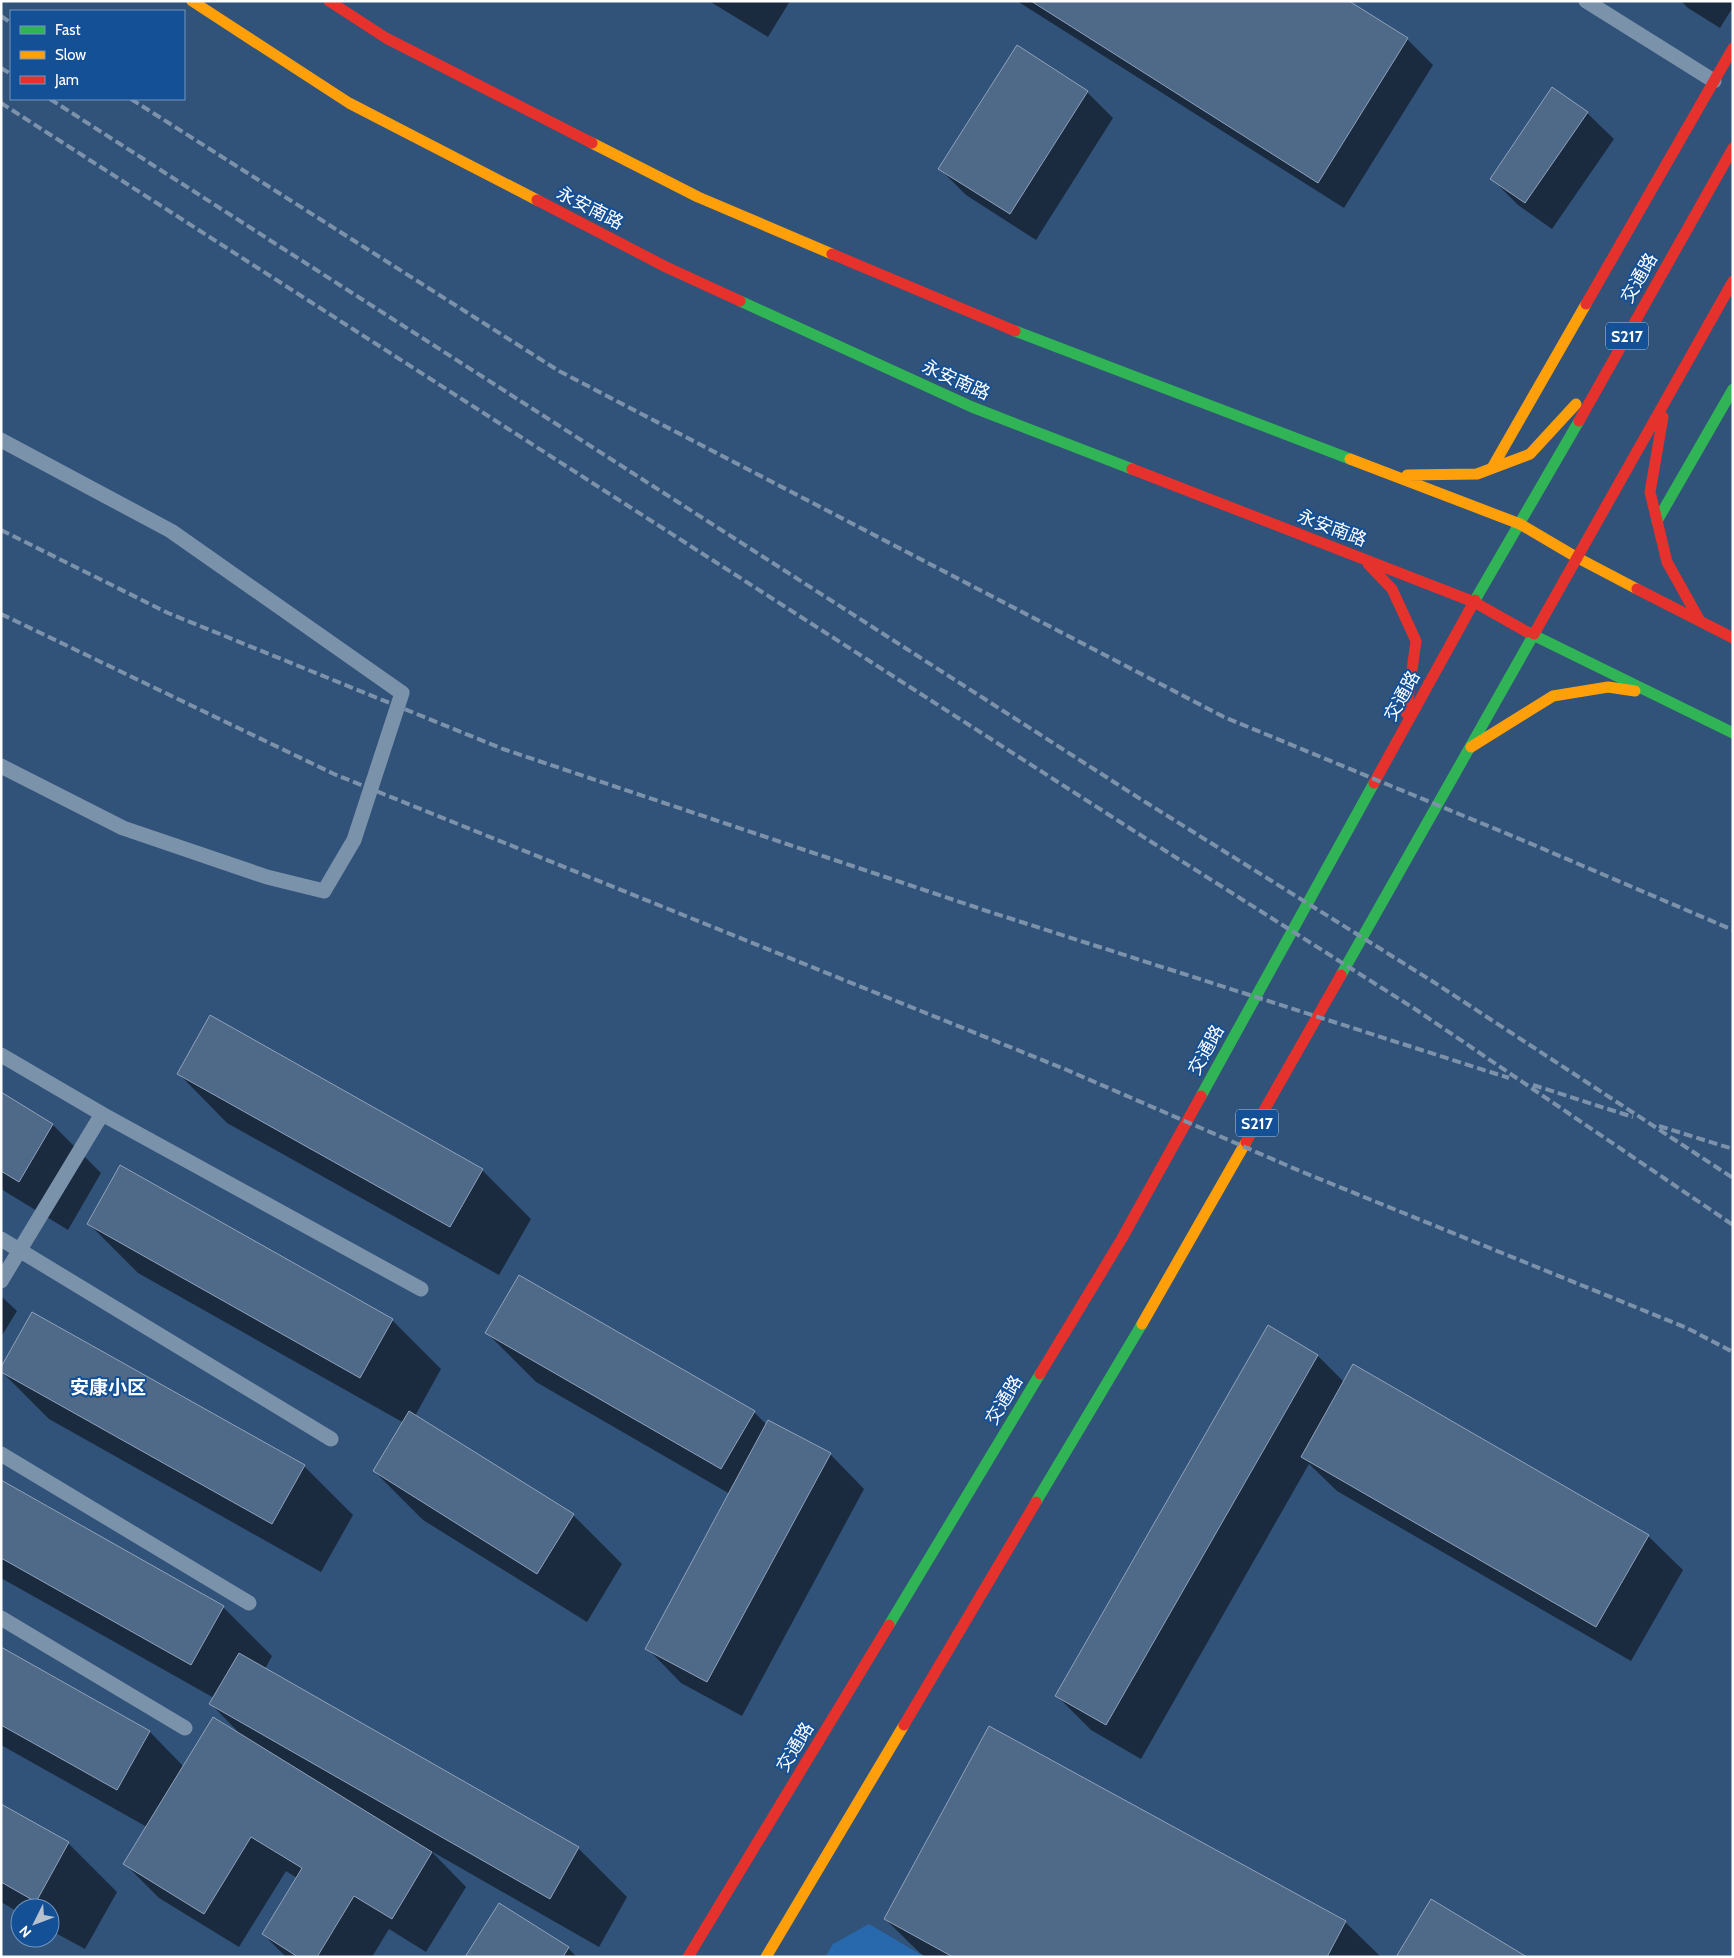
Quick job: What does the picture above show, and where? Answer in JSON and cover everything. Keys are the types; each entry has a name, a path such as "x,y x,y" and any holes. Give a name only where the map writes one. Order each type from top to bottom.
{"main road":[{"name":"永安南路","path":"192,1 349,103 666,267 972,407 1474,602 1532,635 1733,733"},
{"path":"329,1 386,38 698,197 1010,329 1520,524 1576,556 1733,638"},
{"path":"1492,468 1733,48"},
{"name":"交通路","path":"688,1957 1121,1240 1474,602 1733,148"},
{"name":"S217","path":"766,1957 1177,1265 1733,281"},
{"path":"1393,475 1477,474 1530,454 1608,370"},
{"path":"1657,521 1733,389"},
{"path":"1666,399 1650,492 1667,562 1700,621"},
{"path":"1364,559 1392,588 1416,640 1404,728"},
{"path":"1468,750 1553,696 1608,687 1654,694"}],"lane":[{"path":"1586,1 1714,81"},
{"path":"1,440 171,531 402,693 354,840 324,891 268,877 123,828 1,766"},
{"path":"1,1056 102,1114 421,1289"},
{"path":"1,1281 102,1114"},
{"path":"1,1239 331,1439"},
{"path":"1,1454 249,1603"},
{"path":"1,1618 185,1728"}],"shaded area":[{"path":"869,1924 925,1957 825,1957 833,1944"}],"building":[{"path":"1031,1 1349,1 1408,38 1318,183"},
{"path":"1017,45 1088,91 1010,214 938,169"},
{"path":"1552,87 1588,112 1525,203 1490,179"},
{"path":"210,1015 483,1169 450,1227 177,1074"},
{"path":"1,1092 53,1124 19,1182 1,1171"},
{"path":"120,1165 393,1319 360,1378 87,1224"},
{"path":"519,1275 755,1411 721,1469 485,1333"},
{"path":"32,1312 305,1465 272,1524 1,1372 1,1367"},
{"path":"1268,1325 1318,1355 1106,1725 1055,1696"},
{"path":"1353,1364 1649,1535 1596,1627 1301,1457"},
{"path":"409,1411 574,1514 537,1574 373,1471"},
{"path":"768,1420 831,1453 707,1682 645,1649"},
{"path":"1,1480 224,1606 191,1665 1,1558"},
{"path":"1,1647 150,1731 117,1790 1,1725"},
{"path":"239,1653 579,1847 550,1899 209,1704"},
{"path":"213,1717 432,1852 392,1919 354,1896 317,1957 298,1957 262,1934 302,1868 251,1837 204,1914 123,1864"},
{"path":"989,1726 1346,1921 1327,1957 953,1957 884,1919"},
{"path":"1,1804 69,1842 38,1898 29,1898 1,1882"},
{"path":"1431,1899 1527,1957 1396,1957"},
{"path":"499,1903 569,1947 563,1957 465,1957"}],"railway":[{"path":"1,16 10,22"},
{"path":"1,68 10,73"},
{"path":"52,100 1142,800 1432,981 1733,1178"},
{"path":"133,100 559,371 1224,717 1527,842 1733,930"},
{"path":"1,103 1131,829 1415,1009 1733,1225"},
{"path":"1,530 168,613 503,749 987,911 1509,1078"},
{"path":"1,614 334,774 1067,1070 1300,1171 1687,1328 1733,1352"},
{"path":"1533,1085 1633,1117"},
{"path":"1659,1126 1733,1149"}],"traffic: fast":[{"path":"740,301 972,407 1132,469"},
{"path":"1015,331 1350,459"},
{"path":"1657,521 1733,389"},
{"path":"1475,600 1579,421"},
{"path":"1527,632 1733,733"},
{"path":"1341,975 1534,634"},
{"path":"1201,1096 1374,783"},
{"path":"1036,1502 1142,1324"},
{"path":"889,1625 1040,1374"}],"traffic: slow":[{"path":"192,1 349,103 537,200"},
{"path":"592,143 698,197 832,254"},
{"path":"1492,468 1586,304"},
{"path":"1407,475 1477,474 1530,454 1576,404"},
{"path":"1350,459 1520,524 1576,557 1637,589"},
{"path":"1471,747 1553,696 1608,687 1635,691"},
{"path":"1142,1324 1246,1142"},
{"path":"766,1957 904,1725"}],"traffic: jam":[{"path":"329,1 386,38 592,143"},
{"path":"1586,304 1733,48"},
{"path":"1579,421 1733,148"},
{"path":"537,200 666,267 740,301"},
{"path":"832,254 1015,331"},
{"path":"1534,634 1733,281"},
{"path":"1663,417 1650,492 1667,562 1700,621"},
{"path":"1132,469 1474,602 1527,632"},
{"path":"1368,564 1392,589 1416,641 1406,713"},
{"path":"1637,589 1733,638"},
{"path":"1374,783 1475,600"},
{"path":"1246,1142 1341,975"},
{"path":"1040,1374 1121,1240 1201,1096"},
{"path":"904,1725 1036,1502"},
{"path":"688,1957 889,1625"}],"district":[{"name":"安康小区","path":"108,1387"}]}
